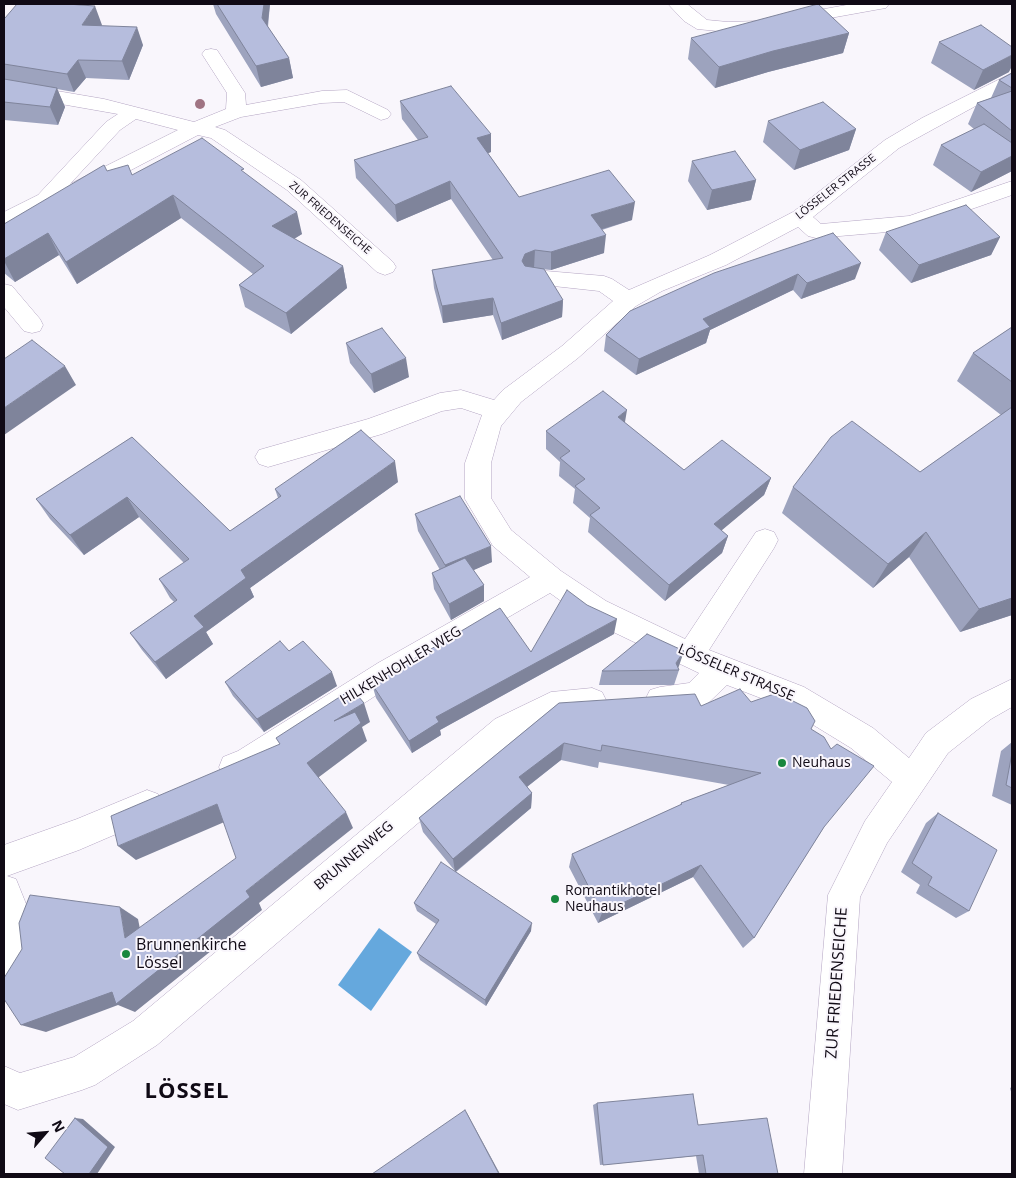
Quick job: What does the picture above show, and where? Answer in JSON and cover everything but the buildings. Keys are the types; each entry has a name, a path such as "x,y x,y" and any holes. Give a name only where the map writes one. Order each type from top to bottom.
{"street":[{"path":"677,4 703,25 758,26 880,4"},
{"path":"210,54 236,93 236,112"},
{"name":"LÖSSELER STRASSE","path":"912,779 862,738 794,697 722,670 596,610 551,578 502,538 478,499 478,463 490,422 512,396 570,352 628,300 654,286 718,260 800,217 849,176 892,144 929,122 1012,79"},
{"name":"ZUR FRIEDENSEICHE","path":"4,88 134,112 218,134 294,185 385,267"},
{"path":"4,222 46,199 80,188 196,128 236,112 322,97 347,96 381,114"},
{"path":"46,199 113,126 134,112"},
{"path":"800,217 816,231 911,223 1012,188"},
{"path":"534,278 604,284 628,300"},
{"path":"4,292 32,325"},
{"path":"268,457 373,427 440,402 461,399 499,412"},
{"path":"690,655 765,540"},
{"name":"HILKENHOHLER WEG","path":"213,776 249,761 388,672 551,578"},
{"name":"BRUNNENWEG","path":"4,1084 18,1092 82,1072 145,1033 506,729 551,706 626,700 671,700 696,696 722,670"},
{"path":"912,779 937,743 981,709 1012,692"},
{"name":"ZUR FRIEDENSEICHE","path":"823,1174 844,895 876,832 912,779"},
{"path":"4,861 79,834 169,796"},
{"path":"4,891 22,936 4,971"}],"water":[{"path":"379,928 412,952 371,1011 338,985"}],"place":[{"name":"Neuhaus","path":"782,763"},
{"name":"Romantikhotel Neuhaus","path":"555,899"},
{"name":"Brunnenkirche Lössel","path":"126,954"}],"district":[{"name":"LÖSSEL","path":"187,1092"}]}
